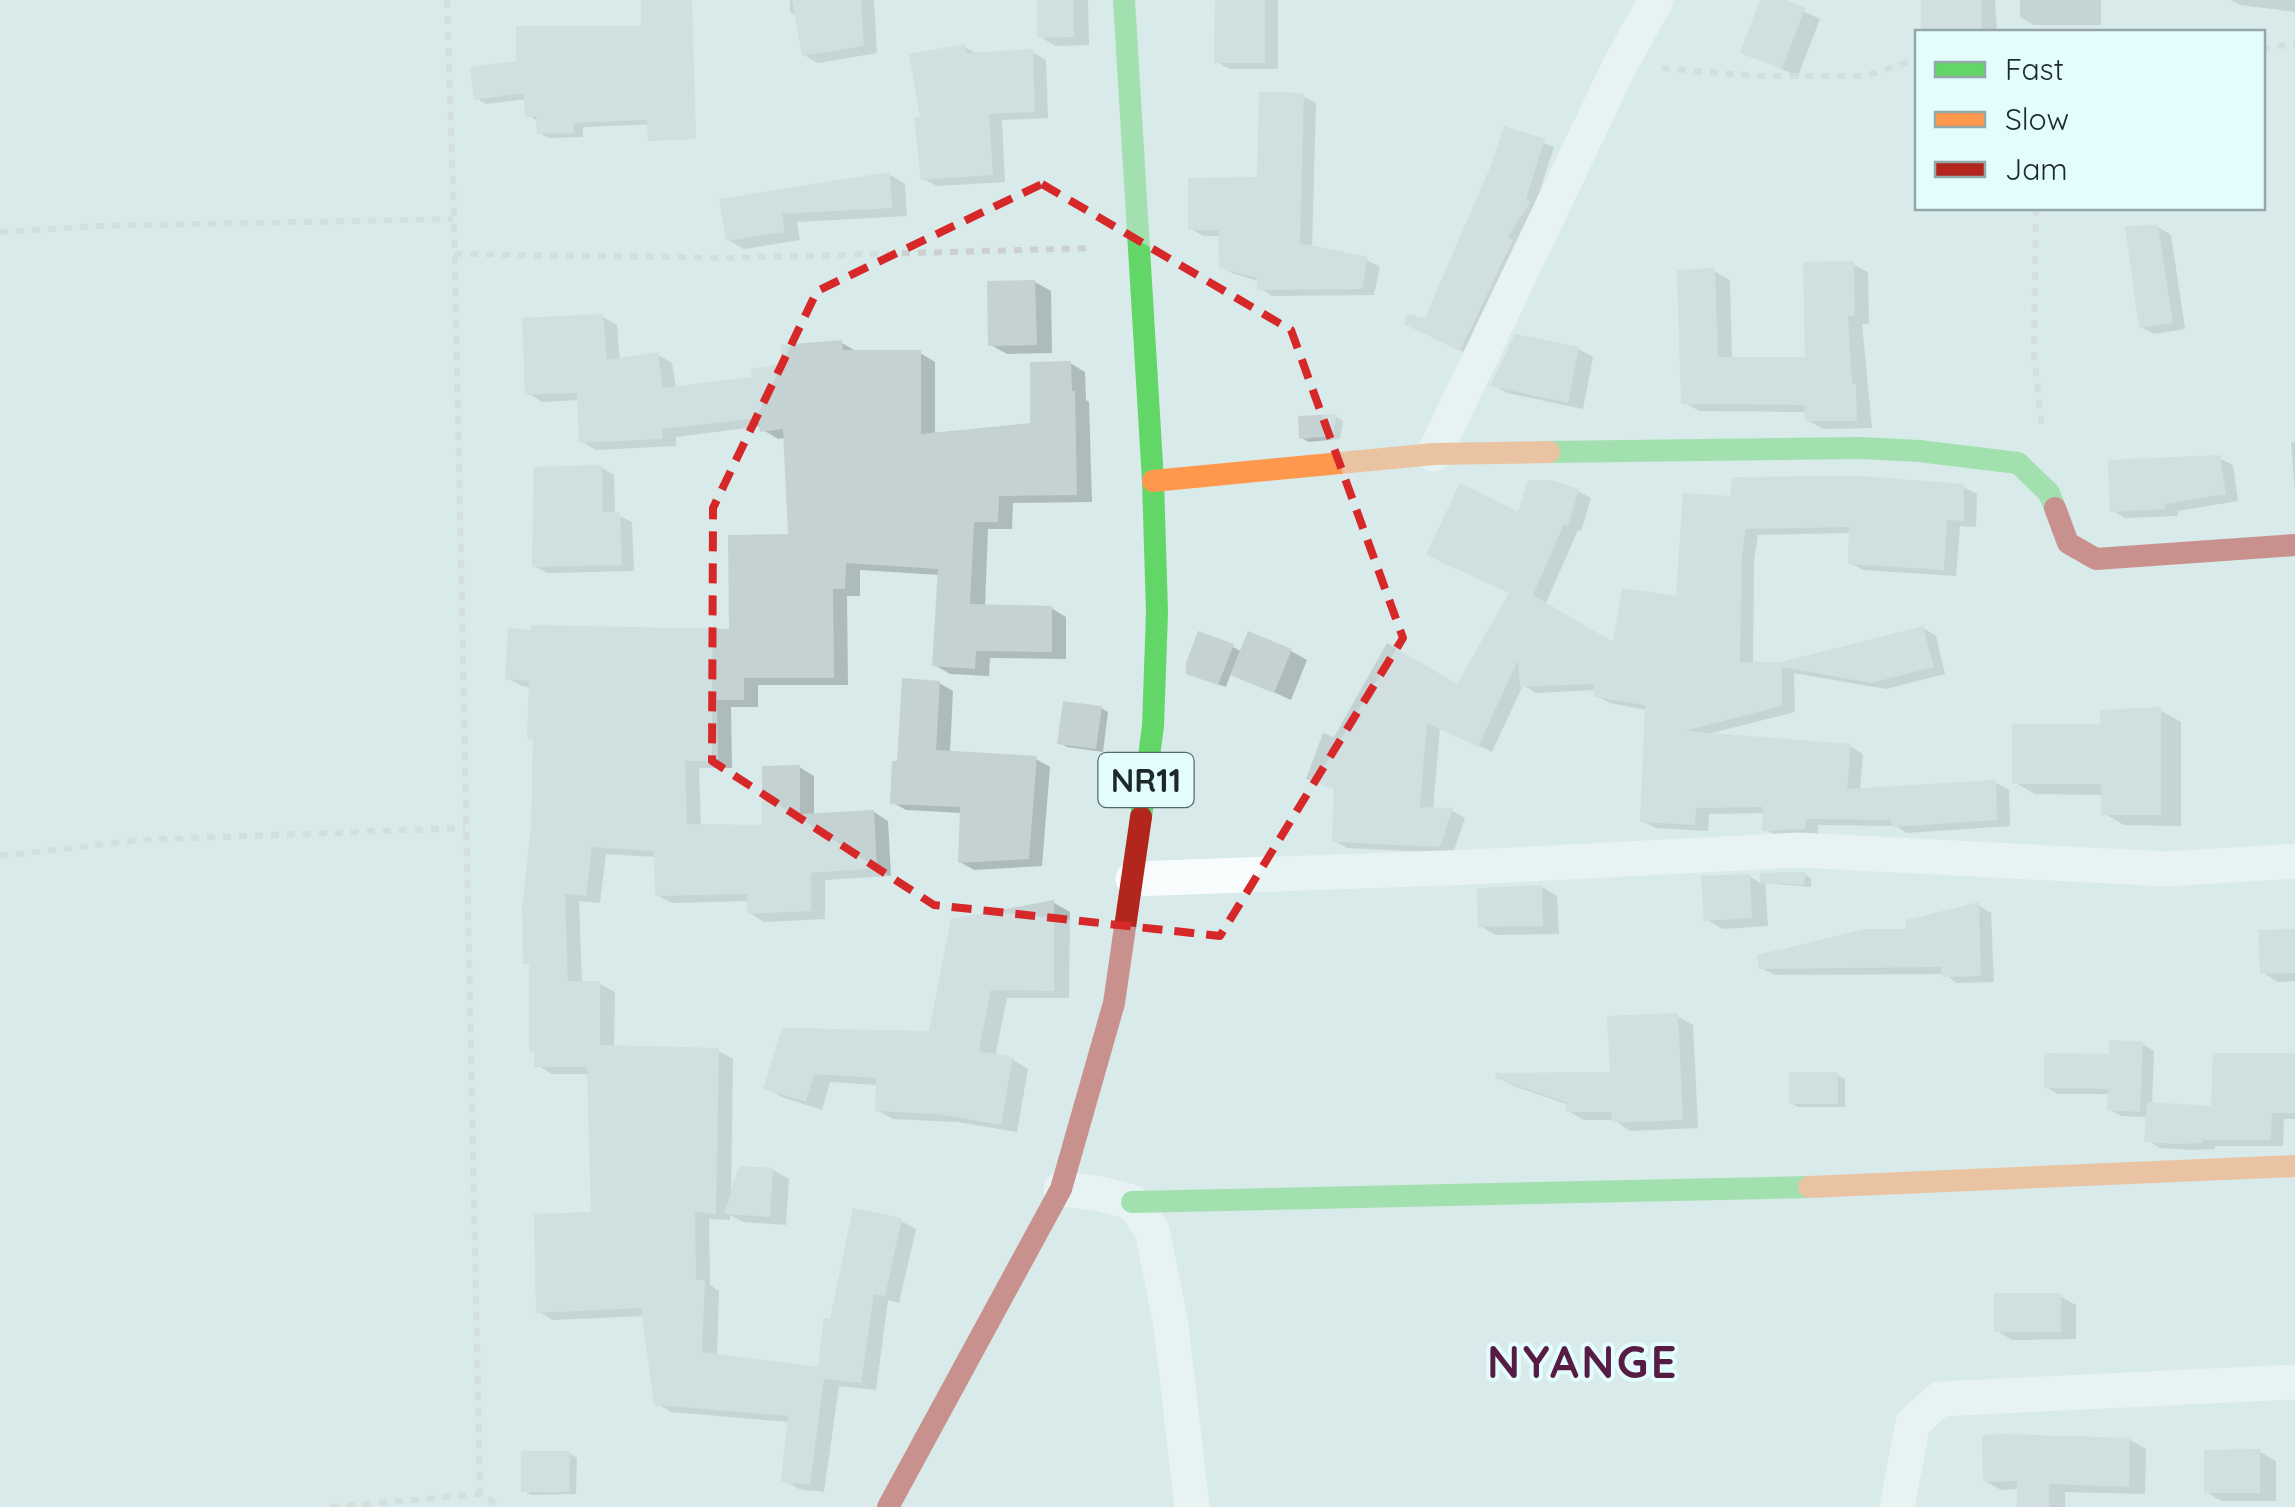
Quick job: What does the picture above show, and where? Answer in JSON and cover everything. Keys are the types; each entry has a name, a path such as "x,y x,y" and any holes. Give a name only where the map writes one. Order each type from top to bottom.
{"main road":[{"name":"NR11","path":"888,1507 1061,1190 1114,1004 1134,879 1154,726 1157,612 1153,480 1124,0"},
{"path":"1153,480 1434,454 1862,448 1919,451 2018,464 2048,494 2068,543 2096,559 2295,545"},
{"path":"1132,1202 1922,1184 2295,1166"}],"street":[{"path":"1434,454 1620,65 1656,0"},
{"path":"1134,879 1799,850 2167,868 2295,861"},
{"path":"1061,1190 1132,1202 1152,1230 1171,1325 1192,1507"},
{"path":"1897,1507 1913,1423 1940,1400 2295,1382"}],"path":[{"path":"447,0 480,1494"},
{"path":"2265,49 2295,43"},
{"path":"1620,65 1755,76 1865,76 1915,60"},
{"path":"2036,210 2034,354 2048,494"},
{"path":"0,232 99,226 454,219"},
{"path":"454,254 730,258 1139,246"},
{"path":"0,856 140,840 465,828"},
{"path":"331,1507 480,1494 502,1507"}],"highlighted area":[{"path":"1042,184 1291,330 1403,638 1220,936 934,905 712,761 713,508 817,291"}],"building":[{"path":"641,0 692,0 696,139 648,141 647,120 574,123 574,133 537,134 536,117 525,117 524,93 474,100 470,67 516,61 516,26 641,26"},
{"path":"792,0 861,0 864,46 802,56"},
{"path":"1037,0 1073,0 1074,37 1037,38"},
{"path":"1215,0 1265,0 1265,63 1214,63"},
{"path":"1760,0 1786,0 1805,8 1782,69 1740,53"},
{"path":"1921,0 1981,0 1982,30 1921,30"},
{"path":"965,44 966,53 1033,49 1035,112 989,114 993,175 921,180 914,117 920,117 909,54"},
{"path":"1259,92 1304,93 1300,243 1368,257 1362,289 1257,290 1257,278 1219,268 1218,230 1188,230 1188,178 1257,177"},
{"path":"1504,126 1545,139 1526,199 1531,202 1507,237 1513,240 1460,351 1404,324 1407,314 1425,318"},
{"path":"890,172 892,208 782,214 785,232 726,241 719,199"},
{"path":"2158,225 2173,323 2139,328 2125,226"},
{"path":"1854,261 1855,316 1848,316 1857,421 1805,421 1804,405 1681,404 1677,270 1715,268 1718,357 1805,357 1803,262"},
{"path":"1035,280 1037,345 988,346 987,281"},
{"path":"603,314 607,360 658,352 663,388 752,377 751,369 783,364 781,345 842,340 843,350 921,350 921,434 1030,423 1030,362 1071,361 1077,495 999,496 998,522 974,522 970,604 1052,606 1052,652 976,651 975,669 932,666 938,569 846,563 845,589 833,589 834,678 744,678 744,700 717,700 718,761 685,761 687,824 762,825 762,766 800,765 800,814 874,810 877,868 811,873 811,911 747,914 747,894 655,896 654,851 592,847 586,896 565,894 568,981 600,981 600,1045 719,1048 716,1214 695,1212 696,1280 705,1280 702,1352 818,1367 824,1318 830,1319 853,1208 902,1218 885,1296 874,1294 861,1383 824,1379 810,1485 781,1482 788,1416 654,1405 641,1308 536,1313 534,1214 591,1212 587,1067 534,1067 535,1051 529,1051 529,964 523,964 522,908 531,828 533,740 527,739 529,681 505,679 508,628 531,630 531,625 729,629 728,535 788,534 783,429 760,432 758,418 662,429 662,439 579,443 577,393 525,395 522,318"},
{"path":"1515,334 1579,347 1568,403 1490,386"},
{"path":"1337,414 1333,436 1299,439 1298,416"},
{"path":"2220,455 2226,494 2165,504 2165,509 2110,512 2108,460"},
{"path":"602,465 603,512 620,512 622,565 532,567 534,467"},
{"path":"1860,476 1964,484 1964,521 1947,520 1944,570 1848,564 1849,527 1746,529 1740,662 1782,662 1923,626 1934,667 1871,683 1782,667 1782,706 1684,731 1851,744 1847,789 1996,780 1997,820 1892,827 1891,820 1806,819 1805,829 1762,831 1763,807 1696,808 1695,825 1640,822 1645,705 1594,697 1593,684 1520,687 1518,660 1478,747 1427,723 1420,807 1453,808 1440,847 1332,842 1334,789 1306,779 1323,733 1334,737 1387,643 1457,684 1509,593 1426,555 1460,483 1518,512 1528,480 1551,480 1579,489 1568,526 1564,524 1533,595 1613,642 1622,588 1676,596 1683,493 1730,496 1732,477"},
{"path":"1198,631 1234,644 1218,685 1186,674"},
{"path":"1248,631 1292,649 1274,693 1230,675"},
{"path":"902,678 940,681 936,750 1037,756 1029,859 958,863 960,807 890,804"},
{"path":"1063,701 1102,706 1096,749 1057,744"},
{"path":"2161,707 2161,815 2101,815 2101,784 2012,784 2012,724 2100,724 2100,710"},
{"path":"1805,872 1804,885 1760,883 1760,873"},
{"path":"1750,874 1752,918 1704,921 1701,876"},
{"path":"1542,885 1543,926 1478,927 1477,888"},
{"path":"1054,900 1054,991 991,990 979,1051 1013,1057 1001,1125 939,1114 875,1111 876,1078 814,1074 806,1102 763,1089 782,1028 929,1031 951,919"},
{"path":"1979,902 1981,976 1941,977 1941,967 1759,969 1757,955 1865,929 1906,929 1906,920"},
{"path":"2295,929 2295,973 2260,974 2258,930"},
{"path":"1678,1013 1683,1120 1612,1123 1611,1112 1565,1112 1567,1103 1495,1078 1496,1073 1610,1072 1607,1016"},
{"path":"2109,1040 2143,1042 2140,1112 2107,1110 2108,1089 2044,1088 2044,1053 2109,1054"},
{"path":"2213,1053 2295,1053 2295,1113 2272,1113 2271,1140 2144,1142 2147,1102 2211,1106"},
{"path":"1789,1072 1838,1072 1838,1104 1789,1104"},
{"path":"739,1166 773,1168 770,1217 724,1214"},
{"path":"1994,1293 2061,1293 2061,1332 1994,1332"},
{"path":"1982,1435 2130,1438 2129,1487 2049,1484 2049,1507 2017,1507 2017,1481 1983,1482"},
{"path":"2260,1449 2260,1493 2204,1493 2204,1450"},
{"path":"521,1451 570,1451 569,1492 521,1492"}],"traffic: fast":[{"path":"1124,0 1153,481 1157,612 1153,726 1141,817"},
{"path":"1549,452 1861,448 1919,451 2018,463 2049,493 2055,508"},
{"path":"1132,1202 1809,1187"}],"traffic: slow":[{"path":"1153,481 1434,454 1549,452"},
{"path":"1809,1187 2295,1166"}],"traffic: jam":[{"path":"2055,508 2068,543 2096,559 2295,545"},
{"path":"888,1507 1061,1189 1114,1003 1141,817"}],"district":[{"name":"NYANGE","path":"1583,1361"}]}
